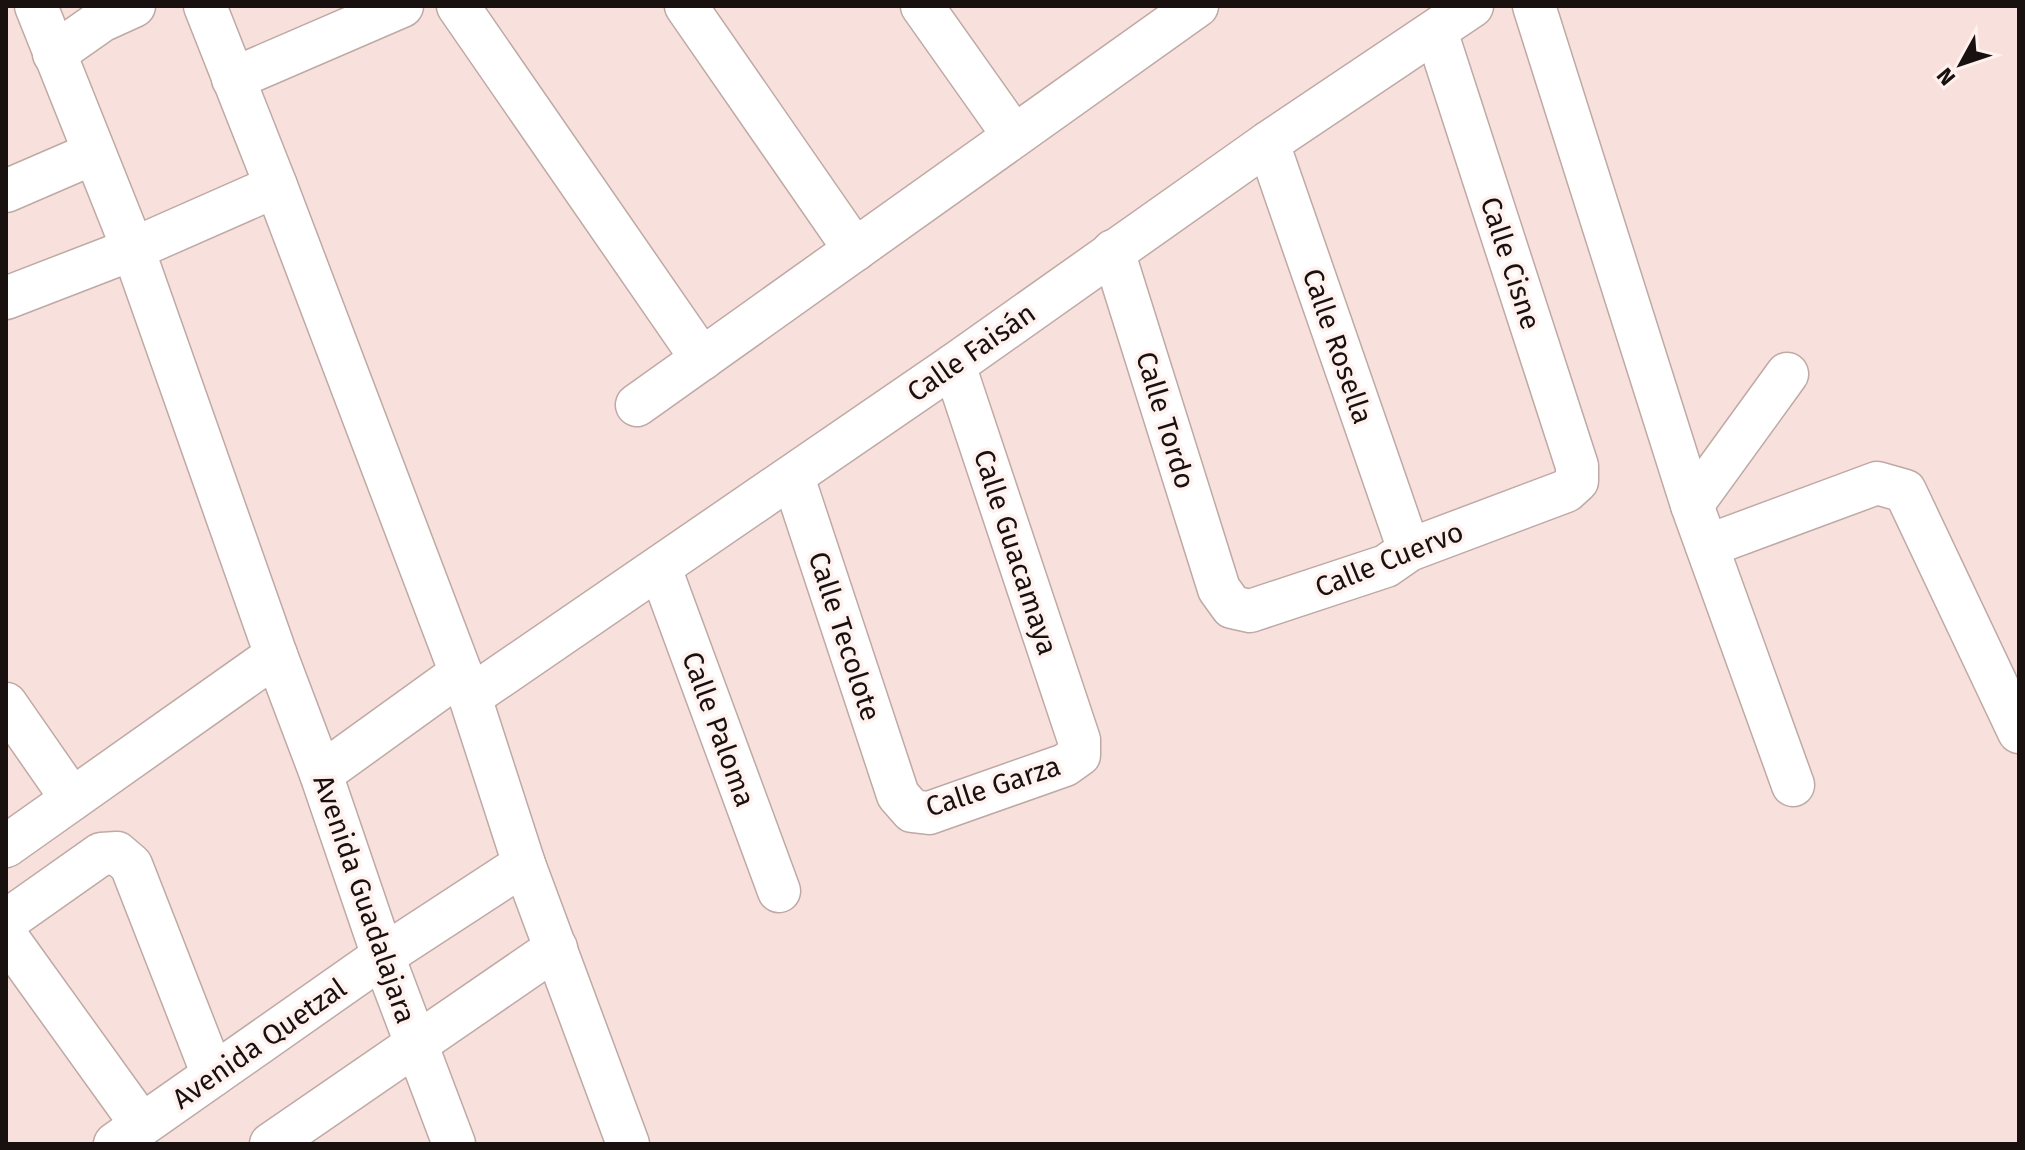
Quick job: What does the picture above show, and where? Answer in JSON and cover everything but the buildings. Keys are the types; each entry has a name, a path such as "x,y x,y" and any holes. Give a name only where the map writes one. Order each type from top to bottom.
{"street":[{"name":"Avenida Guadalajara","path":"36,6 133,249 383,956 454,1144"},
{"path":"54,54 101,21 134,6"},
{"path":"205,6 466,685 524,864 628,1144"},
{"path":"233,79 402,6"},
{"path":"458,6 702,359"},
{"path":"686,6 855,250"},
{"path":"922,6 1014,136"},
{"name":"Calle Faisán","path":"321,774 660,568 1268,143 1472,6"},
{"path":"1534,6 1692,505 1793,785"},
{"path":"637,405 1014,136 1171,13"},
{"name":"Calle Cisne","path":"1436,31 1577,466 1577,481 1566,491"},
{"name":"Calle Rosella","path":"1268,143 1409,550"},
{"path":"6,191 94,153"},
{"path":"6,298 133,249 276,186"},
{"name":"Calle Tordo","path":"1113,251 1219,589"},
{"name":"Calle Guacamaya","path":"954,365 1079,740"},
{"path":"1692,505 1787,374"},
{"name":"Calle Tecolote","path":"793,477 898,795"},
{"path":"1707,546 1877,483 1905,491 2019,732"},
{"name":"Calle Cuervo","path":"1219,589 1232,607 1250,611 1386,566 1409,550 1566,491"},
{"name":"Calle Paloma","path":"660,568 779,891"},
{"path":"6,846 276,655"},
{"path":"6,704 72,799"},
{"name":"Calle Garza","path":"898,795 912,811 929,813 1065,765 1079,755 1079,740"},
{"path":"6,921 101,854 117,853 131,865 213,1075"},
{"name":"Avenida Quetzal","path":"128,1134 383,956 524,864"},
{"path":"6,936 128,1134"},
{"path":"271,1144 556,948"}]}
